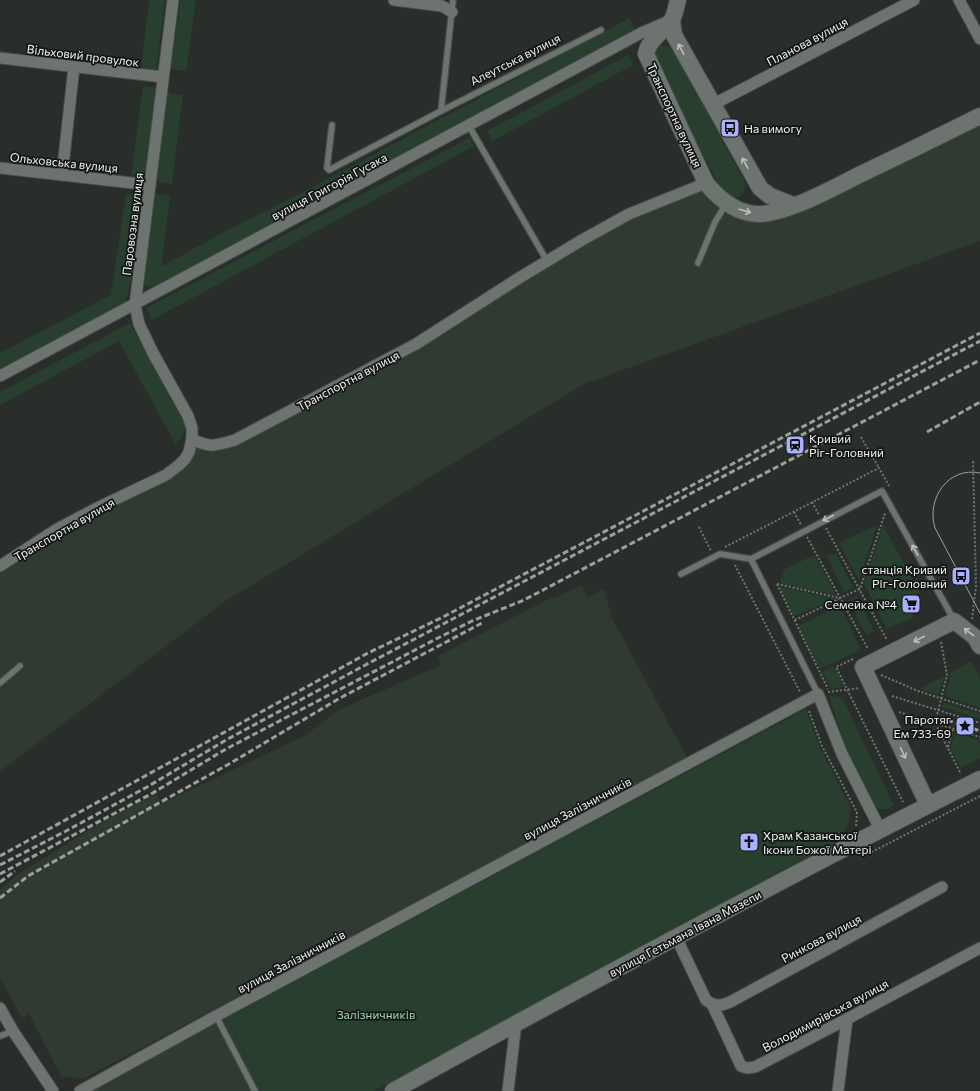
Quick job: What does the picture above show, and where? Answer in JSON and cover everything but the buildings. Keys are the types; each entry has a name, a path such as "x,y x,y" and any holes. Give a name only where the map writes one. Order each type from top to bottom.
{"street":[{"name":"Паровозна вулиця","path":"173,0 135,304 139,324 153,353 188,416 192,428 192,439"},
{"path":"394,0 442,6 452,12"},
{"path":"678,0 672,20 674,35 712,105 760,188 770,196 793,205"},
{"name":"Планова вулиця","path":"712,105 914,0"},
{"path":"959,0 980,39"},
{"name":"вулиця Григорія Гусака","path":"0,376 641,33 672,20"},
{"name":"Транспортна вулиця","path":"672,20 650,43 646,49 646,54 706,183 714,194 726,204 743,212 758,214 773,212 807,200 980,116"},
{"name":"Вільховий провулок","path":"0,58 163,77"},
{"path":"62,175 74,67"},
{"name":"Ольховська вулиця","path":"0,168 150,185"},
{"name":"Транспортна вулиця","path":"0,566 57,529 166,475 179,466 185,459 189,452 192,439 203,445 216,446 235,440 416,344 547,261 629,214 706,183"},
{"path":"928,806 863,667 960,619 975,637 980,646"},
{"path":"824,693 842,754 880,829"},
{"name":"вулиця Залізничників","path":"80,1091 216,1016 804,701 824,693"},
{"name":"вулиця Гетьмана Івана Мазепи","path":"393,1091 410,1084 516,1023 676,937 880,829 928,806 973,775"},
{"name":"Ринкова вулиця","path":"712,1004 718,1006 732,1001 942,887"},
{"name":"Володимирівська вулиця","path":"676,937 706,1000 712,1004 741,1066 747,1068 755,1067 980,948"},
{"path":"0,1008 53,1091"},
{"path":"838,1091 848,1019"},
{"path":"508,1091 516,1023"}],"lane":[{"path":"441,111 453,0"},
{"name":"Алеутська вулиця","path":"332,125 326,168 329,170 441,111 601,30"},
{"path":"469,126 547,261"},
{"path":"698,263 715,222 726,204"},
{"path":"680,574 720,554 751,559 882,490 960,619"},
{"path":"751,559 824,693"},
{"path":"0,683 20,666"},
{"path":"216,1016 255,1091"},
{"path":"0,1036 14,1031"}],"path":[{"path":"795,620 860,589 892,492 861,437"},
{"path":"960,619 971,622 976,586 973,461"},
{"path":"718,550 879,468"},
{"path":"812,502 888,641"},
{"path":"794,512 868,650"},
{"path":"699,527 711,553"},
{"path":"725,547 804,701 822,746 857,812 856,831"},
{"path":"840,598 777,584 795,620 824,693 874,689 980,723"},
{"path":"938,629 947,674 935,723 960,774 973,775"},
{"path":"863,667 918,691 980,712"},
{"path":"882,707 980,737"},
{"path":"947,749 953,729"},
{"path":"868,854 980,796"}],"shaded area":[{"path":"980,116 980,241 584,384 227,600 0,771 0,566 179,465 192,439 216,446 416,344 582,240 706,183 758,214"},
{"path":"581,585 588,597 604,589 612,618 687,758 83,1079 61,1076 29,1014 22,1018 0,978 0,890 17,875 102,822 157,793 161,804 306,735 338,710 441,665 438,656 551,598 557,597"},
{"path":"226,1018 264,1091 91,1091"}],"green space":[{"path":"149,0 165,0 156,71 141,69"},
{"path":"180,0 196,0 186,71 171,69"},
{"path":"630,18 634,29 158,285 150,287 142,283 154,193 170,196 161,267 218,235 284,202"},
{"path":"662,45 669,47 678,58 745,182 744,192 739,197 732,197 723,192 656,66 653,60 655,49"},
{"path":"628,55 633,65 492,141 487,131"},
{"path":"143,86 160,88 147,177 131,175"},
{"path":"167,93 183,95 172,184 155,182"},
{"path":"469,138 474,146 152,320 146,308"},
{"path":"126,194 142,196 130,285 125,303 0,371 0,353 111,295"},
{"path":"130,323 187,427 176,445 119,341 0,405 0,392"},
{"path":"877,525 859,580 839,543"},
{"path":"883,525 920,593 905,601 914,617 887,629 864,584"},
{"path":"836,553 853,588 844,592 827,556"},
{"path":"814,555 836,595 779,583 785,569"},
{"path":"779,587 837,599 794,616"},
{"path":"857,596 874,631 866,635 849,600"},
{"path":"840,606 861,650 820,669 798,626"},
{"path":"971,661 980,676 980,708 945,696 951,672"},
{"path":"834,666 844,686 831,689 822,672"},
{"path":"945,676 938,695 919,689"},
{"path":"829,696 842,697 894,806 886,809 878,809 869,796 849,754"},
{"path":"944,703 980,714 980,719 942,707"},
{"name":"Залізничників","path":"806,709 818,743 851,809 849,821 840,840 374,1091 264,1091 226,1018"},
{"path":"955,733 978,740 980,743 980,758 961,768 950,749"}],"tram line":[{"path":"980,473 969,472 958,475 949,480 942,487 937,496 933,517 935,528 980,613"}],"railway":[{"path":"0,856 368,653 443,617 980,333"},
{"path":"0,865 147,787 226,740 371,662 980,341"},
{"path":"0,874 151,794 226,749 436,639 472,621 524,600 980,360"},
{"path":"927,432 980,402"},
{"path":"0,898 28,876 229,764 340,698 484,622"},
{"path":"947,720 980,731"},
{"path":"0,882 15,871"}],"place":[{"name":"На вимогу","path":"730,128"},
{"name":"Кривий Ріг-Головний","path":"795,445"},
{"name":"станція Кривий Ріг-Головний","path":"961,576"},
{"name":"Семейка №4","path":"911,604"},
{"name":"Паротяг Ем 733-69","path":"965,726"},
{"name":"Храм Казанської Ікони Божої Матері","path":"749,842"}]}
